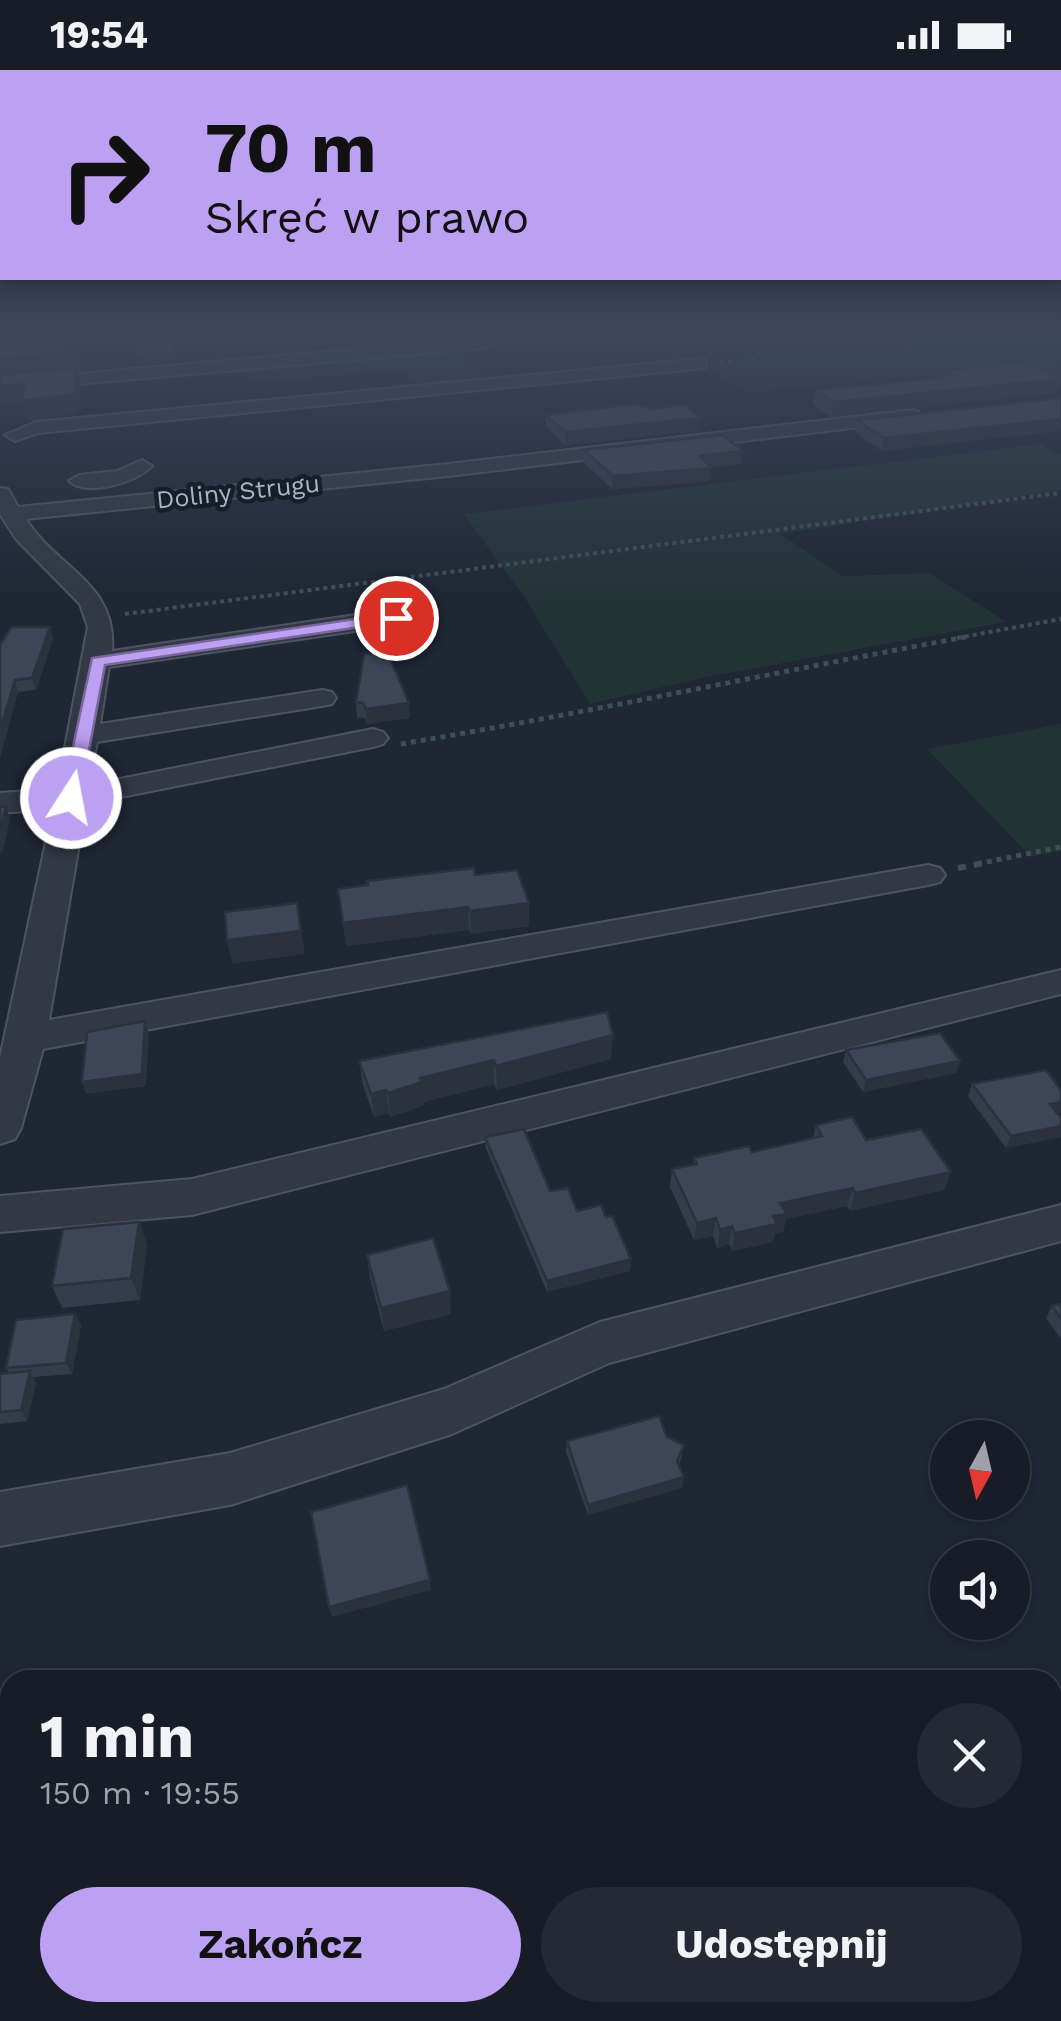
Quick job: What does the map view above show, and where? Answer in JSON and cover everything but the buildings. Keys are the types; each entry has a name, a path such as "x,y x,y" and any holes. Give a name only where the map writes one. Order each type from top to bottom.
{"street":[{"path":"8,434 120,419"},
{"name":"Doliny Strugu","path":"4,502 448,470 892,419"},
{"path":"0,455 18,442 8,434"},
{"path":"0,1128 26,1038 98,661 100,617 92,602 32,544 4,502 40,485 122,477 142,466"},
{"path":"98,661 396,618"},
{"path":"83,735 322,698"},
{"path":"0,803 71,798 382,742"},
{"path":"26,1038 928,875"},
{"path":"0,1214 192,1197 1061,982"},
{"path":"0,1519 230,1479 452,1410 600,1344 1061,1223"}],"path":[{"path":"100,617 1061,493"},
{"path":"382,742 581,714 648,696 1061,619"},
{"path":"928,875 1061,847"}],"shaded area":[{"path":"1040,444 1061,455 1061,490 781,534 842,576 930,573 1006,622 707,677 590,704 524,597 464,514"},
{"path":"1061,724 1061,851 1031,857 927,749"}],"route":[{"path":"71,798 98,661 396,618"}]}
